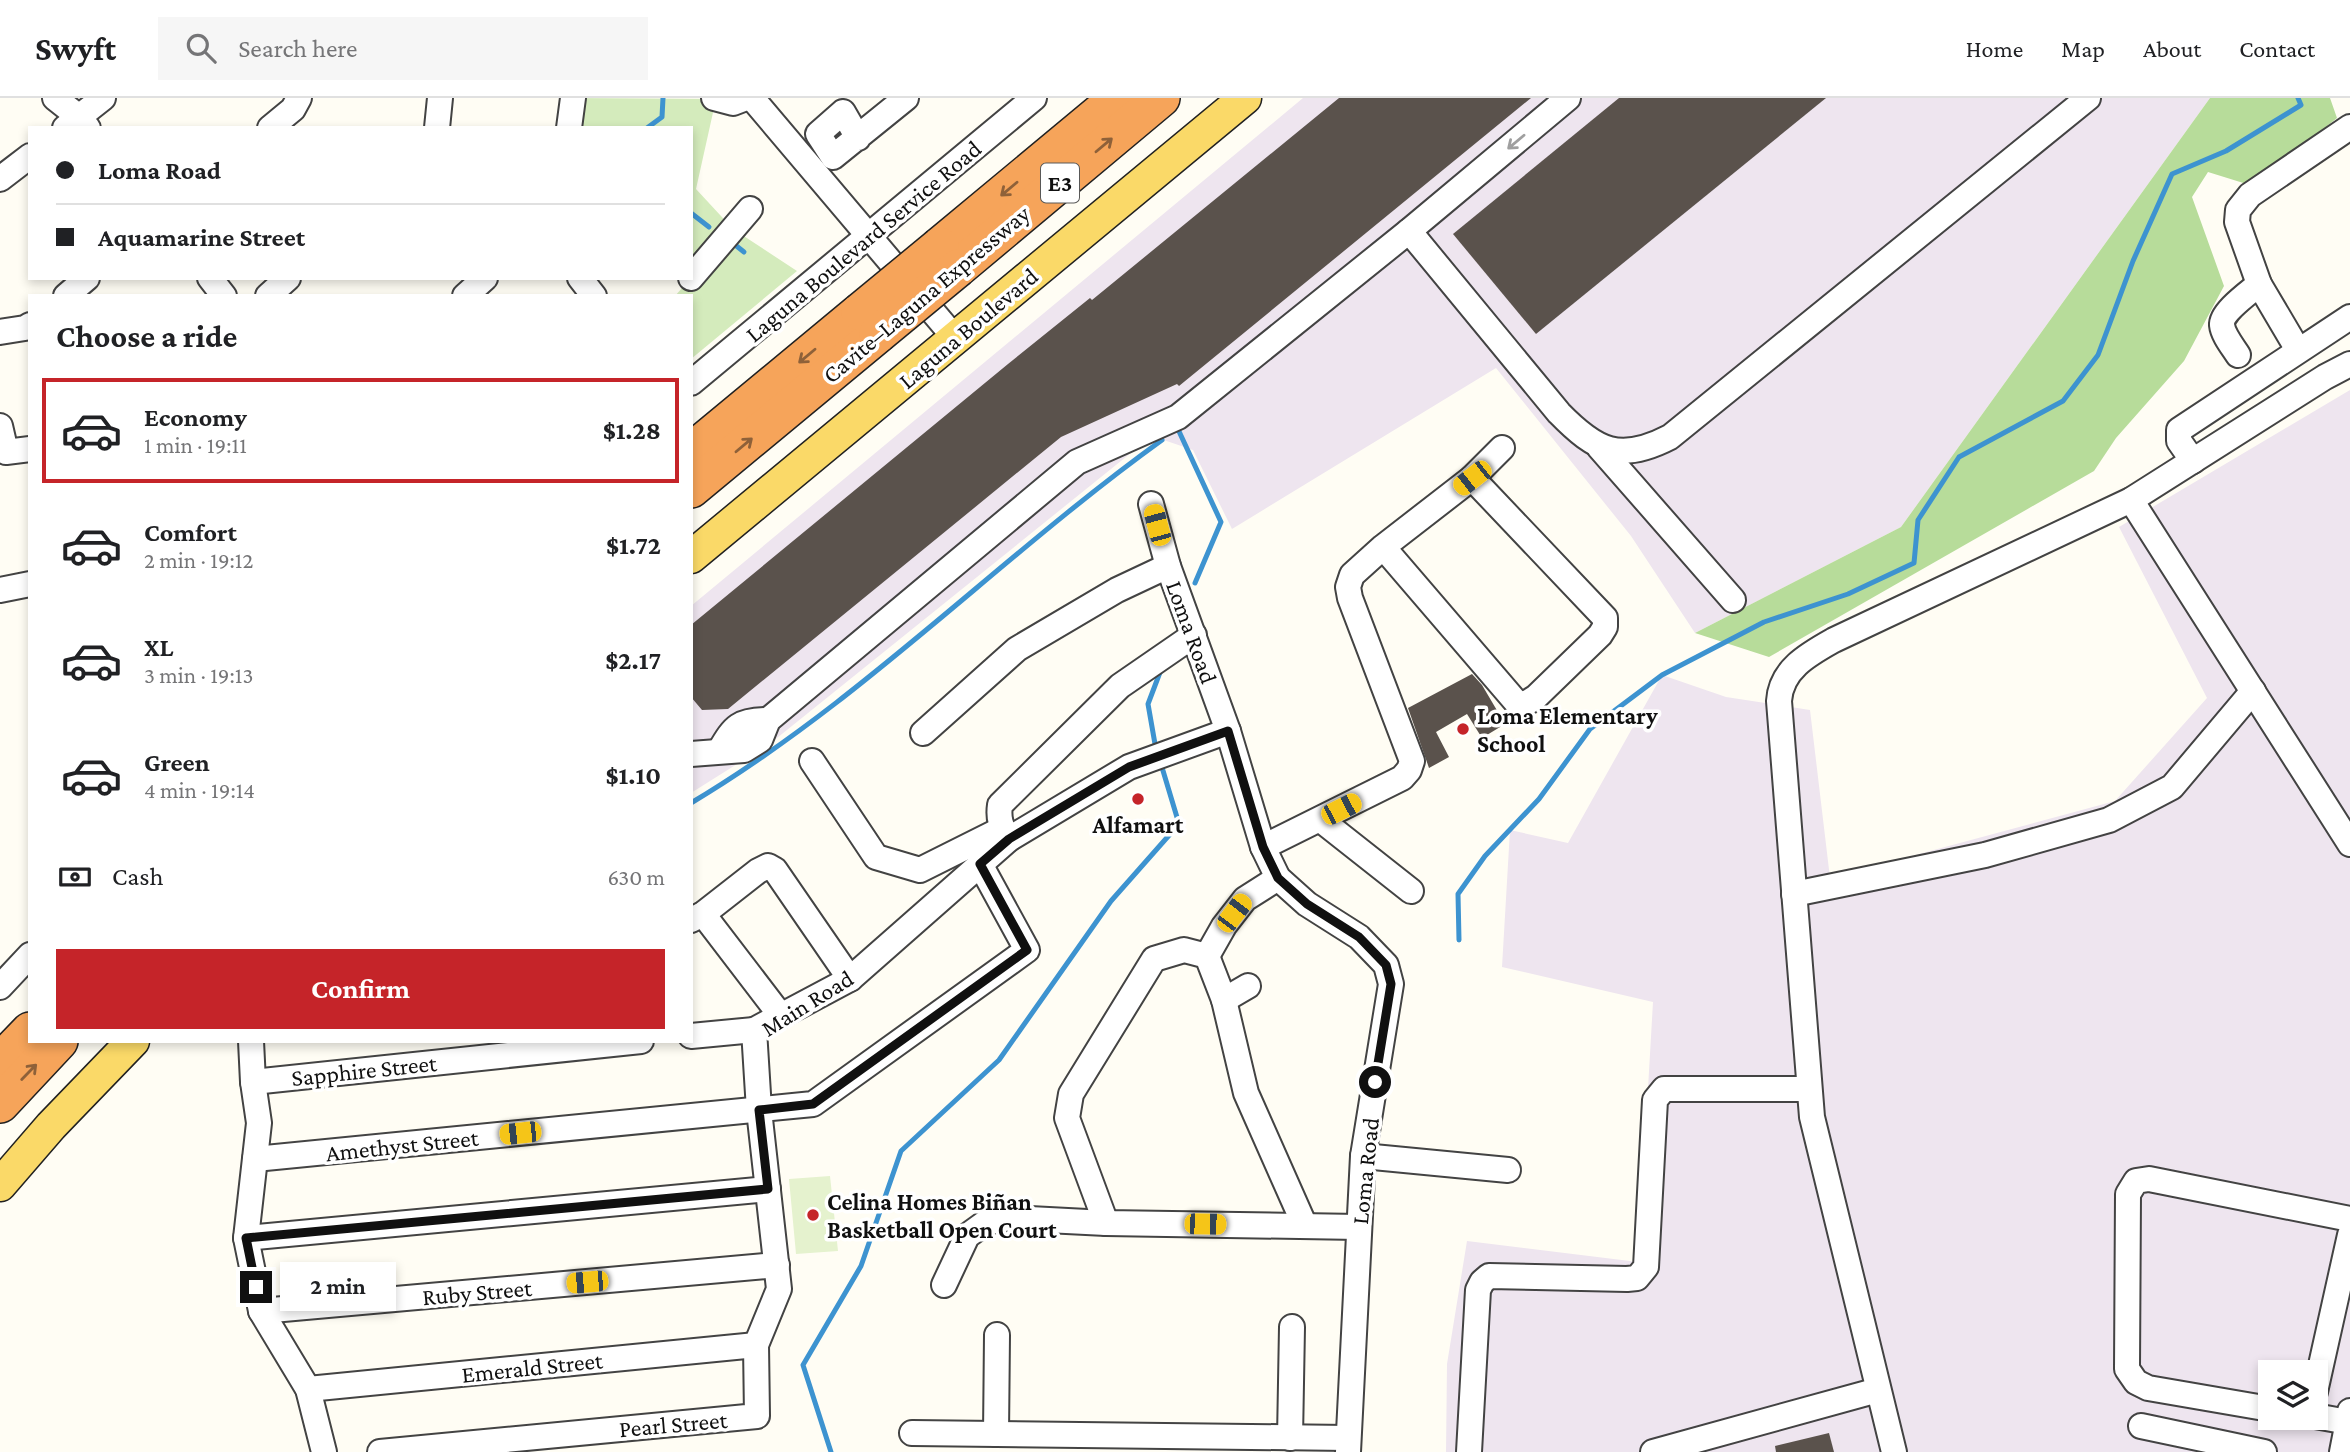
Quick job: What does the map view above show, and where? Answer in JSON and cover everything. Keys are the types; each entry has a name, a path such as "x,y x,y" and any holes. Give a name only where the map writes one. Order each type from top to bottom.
{"highway":[{"name":"Cavite–Laguna Expressway","path":"949,257 1118,98"},
{"name":"Cavite–Laguna Expressway","path":"693,487 869,323 949,257 1161,98"},
{"name":"Cavite–Laguna Expressway","path":"693,451 869,323"},
{"path":"0,1062 28,1033"},
{"path":"0,1104 57,1043"}],"main road":[{"name":"Laguna Boulevard","path":"693,555 1245,98"},
{"path":"0,1185 51,1126 131,1043"}],"street":[{"path":"55,98 77,124 103,98"},
{"path":"273,126 293,109 299,98"},
{"path":"437,126 440,98"},
{"path":"569,126 573,98"},
{"path":"714,98 733,103 746,98"},
{"path":"752,98 955,338"},
{"path":"858,138 906,98"},
{"name":"Laguna Boulevard Service Road","path":"693,381 1034,98"},
{"path":"693,754 708,754 720,750 731,730 747,720 768,720 1077,462 1178,417 1409,231 1568,98"},
{"path":"1599,447 1622,451 1636,450 1649,448 1670,438 2088,98"},
{"path":"2298,350 2259,284 2237,222 2238,210 2250,195 2350,127"},
{"path":"0,179 28,158"},
{"path":"693,276 750,209"},
{"path":"1409,231 1559,414 1599,447 1733,600"},
{"path":"67,294 85,280"},
{"path":"212,280 223,294"},
{"path":"270,294 286,280"},
{"path":"467,294 483,280"},
{"path":"582,280 592,294"},
{"path":"677,294 689,280"},
{"path":"2238,355 2222,328 2222,320 2228,311 2259,284"},
{"path":"2193,461 2179,441 2179,430 2350,317"},
{"path":"0,332 28,326"},
{"path":"1894,1452 1815,1136 1809,1089 1779,701 1782,685 1788,674 1809,655 1834,640 2132,500 2325,377 2350,364"},
{"path":"0,426 6,452 28,449"},
{"path":"1263,847 1402,778 1409,770 1412,761 1348,587 1352,575 1383,547 1472,478 1502,448"},
{"path":"1383,547 1517,702 1525,704 1536,697 1600,635 1605,626 1605,618 1472,478"},
{"path":"2132,500 2350,844"},
{"name":"Loma Road","path":"1151,504 1168,566 1228,731 1263,847 1278,878 1307,904 1359,937 1386,965 1391,984 1363,1156 1348,1445"},
{"path":"923,733 1017,649 1117,590 1168,566"},
{"path":"0,590 28,584"},
{"path":"996,846 1000,804 1120,686 1194,635"},
{"path":"1794,894 1984,855 2109,820 2172,787 2253,691"},
{"path":"812,761 876,857 920,870 996,846 1129,767 1228,731"},
{"path":"1321,820 1411,891"},
{"name":"Main Road","path":"757,1416 756,1345 779,1289 759,1110 754,1030 850,979 996,846"},
{"name":"Amethyst Street","path":"255,1159 813,1104 1027,950 996,846"},
{"path":"781,1016 697,917 758,871 768,866 775,870 850,979"},
{"path":"1206,956 1245,899 1278,878"},
{"path":"1106,1223 1067,1118 1071,1094 1154,959 1184,950 1206,956"},
{"path":"1206,956 1224,1000 1246,1093 1305,1226"},
{"path":"0,986 28,957"},
{"path":"1224,1000 1248,986"},
{"path":"693,1036 754,1030"},
{"path":"251,1043 259,1122 246,1238 261,1311 308,1390 324,1452"},
{"name":"Sapphire Street","path":"253,1082 622,1043"},
{"path":"1469,1452 1478,1290 1482,1282 1489,1276 1628,1279 1637,1278 1646,1267 1655,1100 1658,1093 1664,1089 1809,1089"},
{"path":"1363,1156 1508,1170"},
{"path":"2258,1407 2148,1388 2136,1382 2127,1368 2127,1194 2136,1181 2149,1179 2350,1219"},
{"path":"246,1238 768,1189"},
{"path":"944,1285 967,1236 985,1223 1009,1218 1106,1223 1359,1227"},
{"path":"2322,1360 2350,1235"},
{"name":"Ruby Street","path":"261,1311 776,1265"},
{"path":"1290,1438 1292,1327"},
{"path":"996,1434 997,1335"},
{"name":"Emerald Street","path":"308,1390 756,1345"},
{"path":"1653,1452 1878,1390"},
{"name":"Pearl Street","path":"380,1452 757,1416"},
{"path":"2328,1416 2349,1416 2342,1452"},
{"path":"2141,1426 2264,1452"},
{"path":"912,1433 1290,1438 1348,1445"}],"shaded area":[{"path":"1303,98 2210,98 1901,527 1695,633 1631,536 1496,368 1232,529 1193,450 1152,436 772,742 693,792 693,604"},
{"path":"2350,390 2350,1452 1446,1452 1447,1364 1467,1241 1638,1262 1653,1002 1502,967 1510,830 1568,843 1662,675 1726,697 1810,710 1830,878 2115,801 2207,698 2119,527"}],"green space":[{"path":"573,98 716,99 696,189 733,229 797,271 693,357 693,294 677,294 689,280 693,280 693,275 703,264 693,257 693,126 569,126"},
{"path":"2210,98 2330,98 2337,118 2253,186 2208,172 2192,197 2224,286 2184,361 2116,438 2094,471 1769,657 1695,633 1901,527"},
{"name":"Celina Homes Biñan Basketball Open Court","path":"830,1176 838,1251 796,1254 789,1179"}],"building":[{"path":"1339,98 1531,98 1179,386 1177,384 1061,437 728,709 702,710 693,699 693,623 1008,364 1090,298 1092,300"},
{"path":"1619,98 1826,98 1536,334 1453,234"},
{"path":"1472,674 1482,685 1505,724 1482,738 1467,714 1436,732 1449,757 1429,768 1408,708"},
{"path":"1829,1433 1834,1452 1776,1452 1775,1446"}],"waterway":[{"path":"650,126 662,117 663,98"},
{"path":"1459,940 1458,894 1485,856 1539,799 1590,729 1662,675 1764,622 1848,594 1914,563 1918,520 1959,457 2063,401 2098,355 2133,261 2172,174 2226,151 2301,105 2298,98"},
{"path":"693,215 709,227"},
{"path":"734,244 744,252"},
{"path":"1177,427 1221,522 1195,583"},
{"path":"693,802 814,720 1045,531 1162,440"},
{"path":"1155,744 1148,704 1162,667"},
{"path":"831,1452 803,1365 861,1266 901,1151 999,1060 1111,901 1179,824 1161,764"}],"place":[{"name":"Loma Elementary School","path":"1463,729"},
{"name":"Alfamart","path":"1138,799"},
{"name":"Celina Homes Biñan Basketball Open Court","path":"813,1215"}],"route":[{"path":"256,1287 246,1238 768,1189 759,1110 813,1104 1027,950 980,864 1009,839 1129,767 1228,731 1263,847 1278,878 1307,904 1359,937 1386,965 1391,984 1375,1082"}]}
